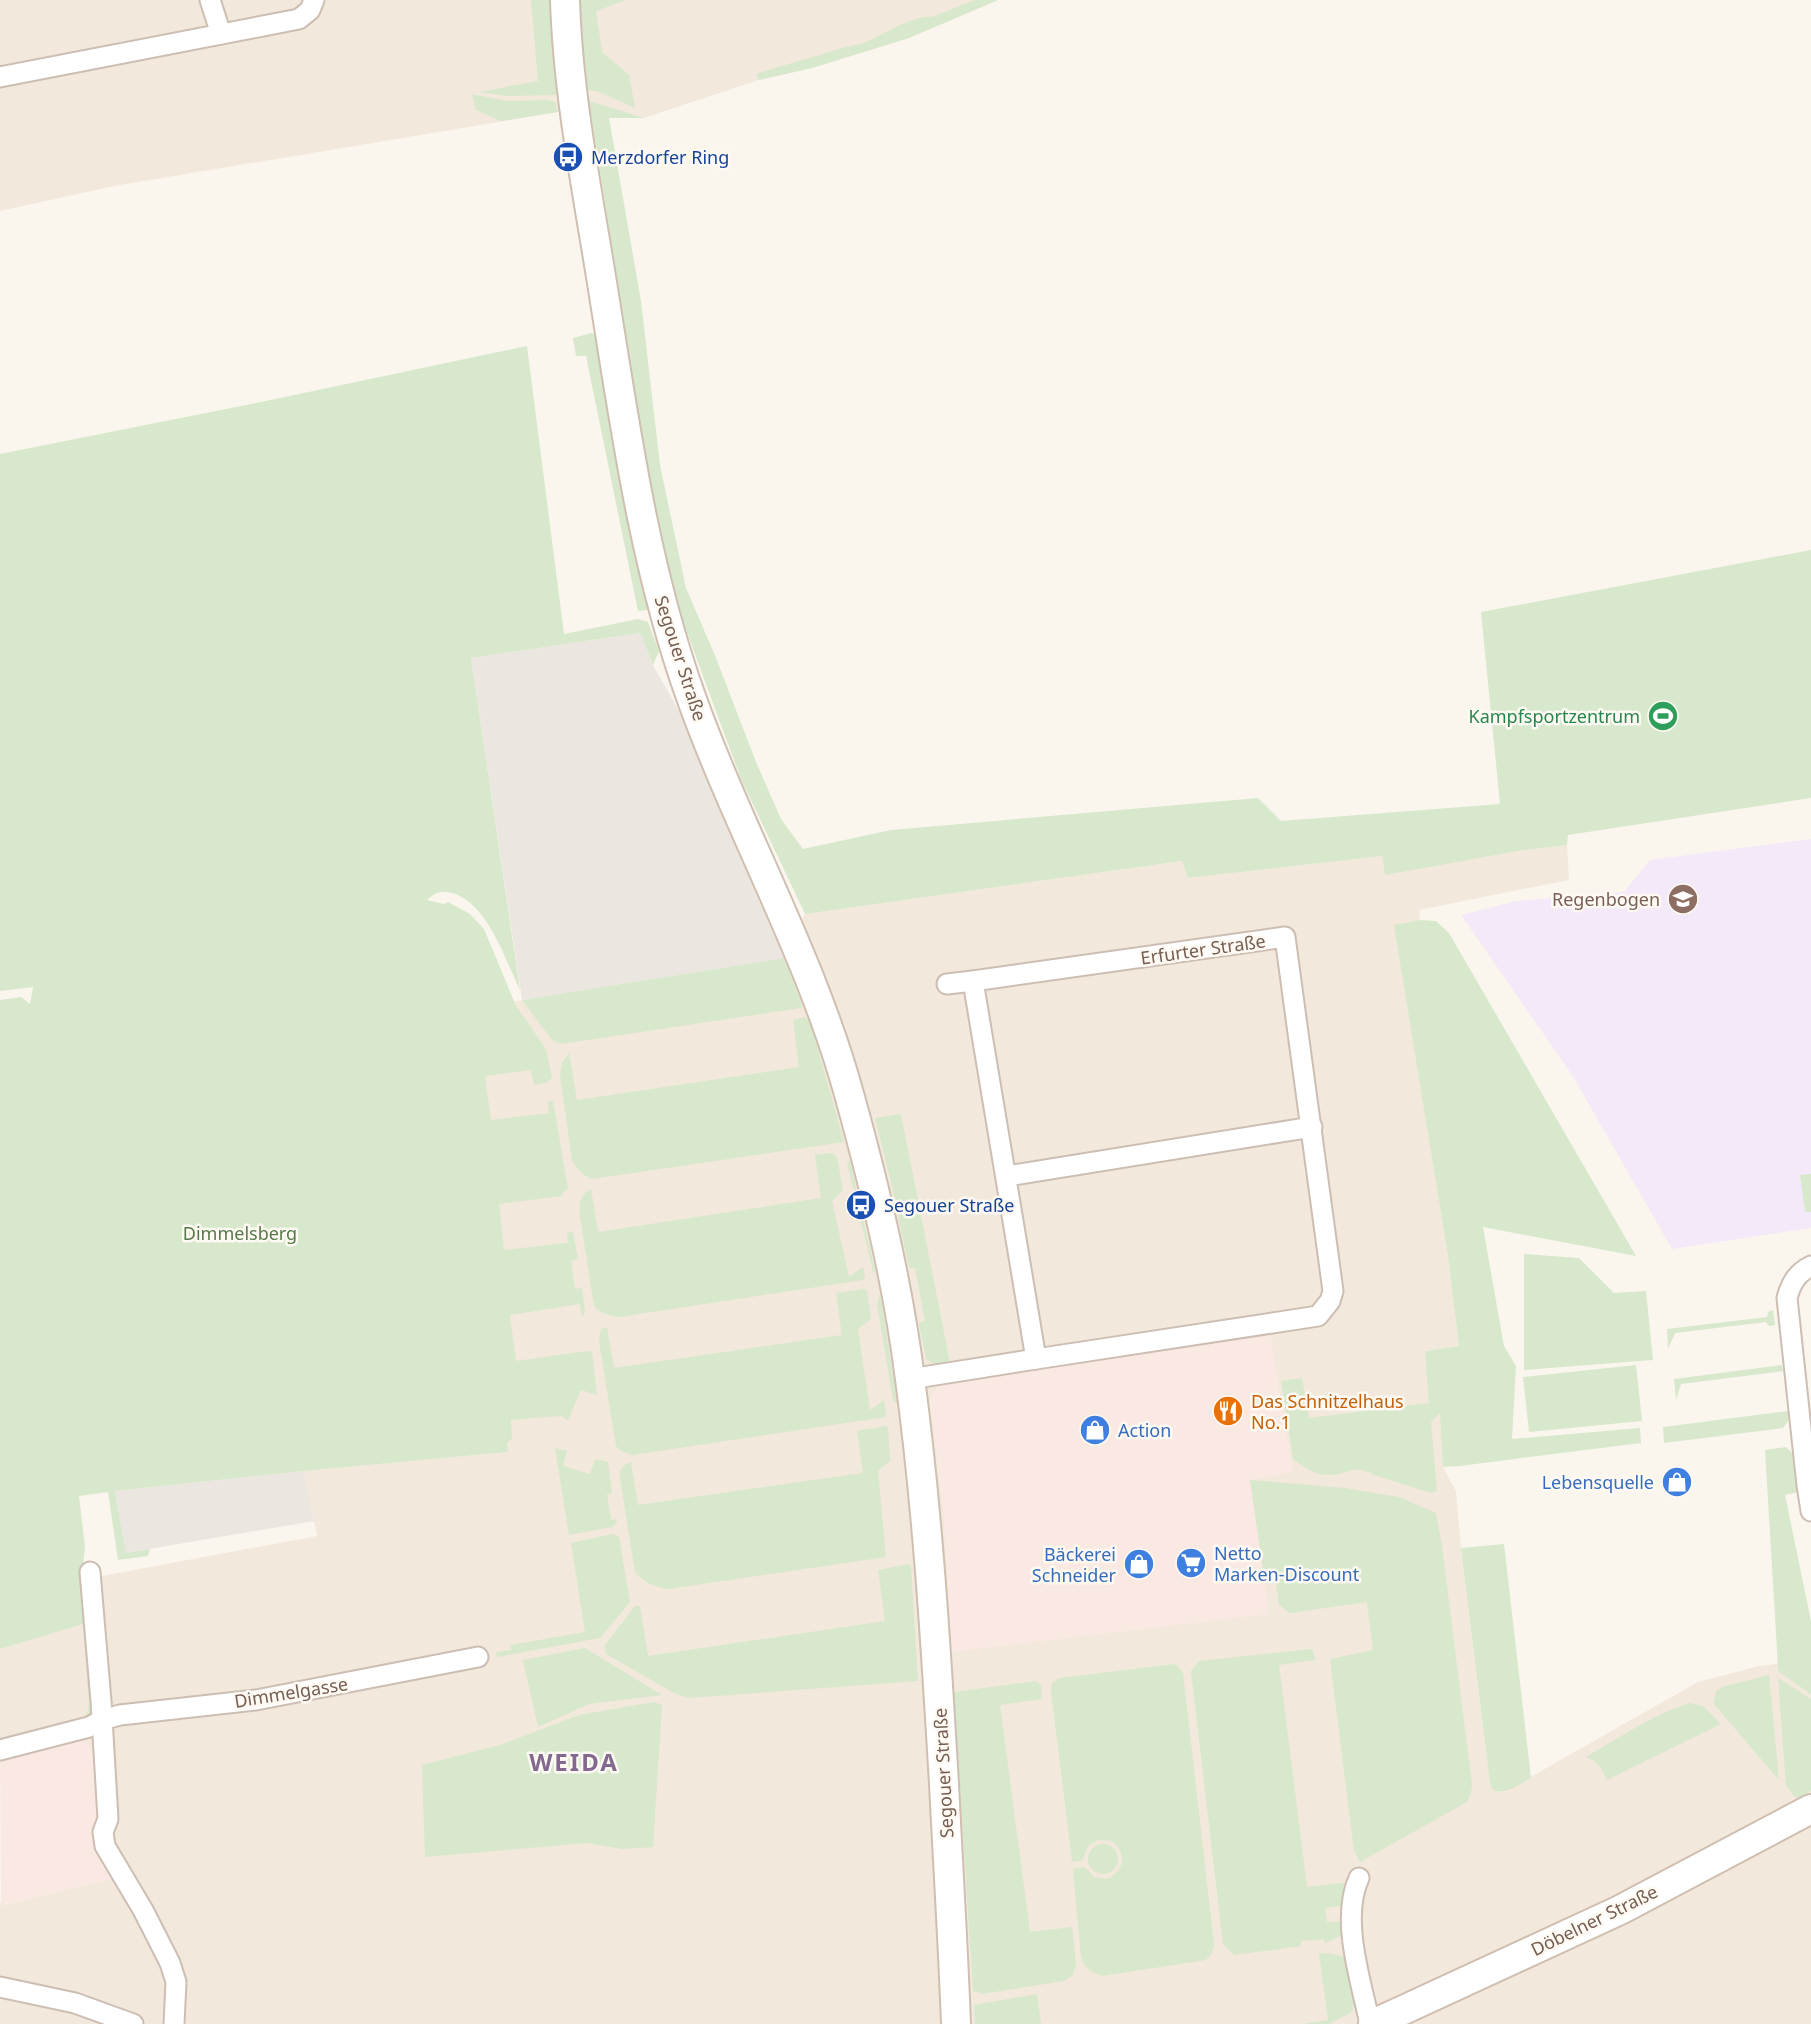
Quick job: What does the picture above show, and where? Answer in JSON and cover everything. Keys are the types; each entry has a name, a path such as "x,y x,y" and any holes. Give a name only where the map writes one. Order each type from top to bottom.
{"street":[{"path":"210,0 221,34"},
{"path":"0,77 299,19 310,10 313,0"},
{"name":"Segouer Straße","path":"565,0 574,103 640,510 661,600 693,703 820,1006 843,1075 894,1280 911,1379 923,1495 937,1670 956,2024"},
{"name":"Erfurter Straße","path":"911,1379 1318,1316 1330,1301 1333,1291 1285,937 947,984"},
{"path":"973,981 1036,1359"},
{"path":"1007,1176 1312,1127"},
{"path":"1811,1266 1800,1273 1791,1284 1787,1298 1811,1511"},
{"path":"90,1573 107,1819 103,1839 170,1963 176,1982 174,2024"},
{"name":"Dimmelgasse","path":"0,1750 89,1727 120,1715 269,1698 478,1657"},
{"name":"Döbelner Straße","path":"1371,2024 1620,1910 1811,1809"},
{"path":"1360,1878 1353,1891 1354,1945 1371,2024"},
{"path":"0,1987 75,2004 132,2024"}],"shaded area":[{"path":"0,0 998,0 909,38 812,68 759,80 644,118 609,118 558,112 114,186 0,211"},
{"path":"640,633 653,665 688,727 701,767 784,958 522,1000 471,658"},
{"path":"1811,839 1811,1228 1672,1249 1572,1075 1461,915 1516,901 1624,892 1650,860"},
{"path":"1567,845 1569,880 1419,910 1420,920 1395,925 1448,1256 1459,1346 1425,1351 1441,1412 1443,1467 1456,1491 1490,1784 1498,1792 1504,1792 1698,1682 1759,1666 1811,1660 1811,2024 0,2024 0,1902 2,1905 111,1879 116,1874 92,1837 0,1758 0,1649 83,1623 97,1581 102,1576 317,1536 304,1471 508,1452 455,1011 784,958 805,914 1182,861 1188,878 1382,856 1385,874","holes":["930,1401 1292,1472 1250,1480 943,1508"]},
{"path":"1270,1332 1293,1472 1250,1480 1269,1614 952,1652 943,1508 930,1401 932,1391 945,1384"},
{"path":"304,1471 314,1521 126,1553 115,1491"},
{"path":"77,1738 83,1739 93,1752 101,1818 92,1837 116,1874 111,1879 1,1905 0,1758"}],"green space":[{"path":"531,0 554,0 558,89 555,95 508,96 479,92 538,81"},
{"path":"580,0 626,0 596,11 602,52 629,75 635,108 597,91 588,90"},
{"path":"975,0 998,0 909,38 812,68 759,80 756,74 866,42 908,22 932,17"},
{"path":"472,94 507,101 547,100 555,102 558,112 501,121 476,110"},
{"path":"589,101 644,118 609,118 641,301 660,465 686,588 781,819 803,849 891,830 1258,798 1281,821 1500,804 1481,612 1811,550 1811,798 1568,835 1567,845 1385,875 1382,856 1188,878 1182,861 805,914 741,779 678,608 650,488"},
{"path":"591,333 597,335 655,609 638,611 586,356 576,356 573,338"},
{"name":"Dimmelsberg","path":"527,346 564,634 638,619 648,622 659,651 653,665 640,633 471,658 520,990 494,934 476,908 465,899 448,892 439,892 427,900 444,904 448,902 470,914 484,929 516,1006 546,1049 552,1078 546,1083 534,1085 531,1070 485,1076 491,1120 549,1113 548,1101 553,1101 568,1189 562,1196 499,1204 504,1250 568,1243 567,1233 573,1232 578,1259 571,1261 575,1289 582,1288 585,1312 582,1317 580,1304 510,1315 516,1361 592,1352 597,1395 581,1390 568,1420 560,1416 511,1420 512,1439 507,1442 508,1452 115,1491 126,1553 150,1549 148,1556 118,1560 108,1492 79,1496 85,1547 83,1565 94,1706 91,1715 86,1717 89,1704 83,1624 0,1649 0,1000 21,997 30,1004 33,987 0,991 0,454"},
{"path":"1420,920 1436,921 1449,933 1636,1256 1483,1227 1504,1346 1516,1366 1512,1439 1640,1428 1641,1443 1443,1467 1440,1413 1431,1422 1437,1491 1431,1493 1361,1470 1335,1475 1319,1474 1293,1459 1281,1381 1302,1378 1309,1418 1429,1403 1425,1351 1459,1346 1448,1256 1394,925"},
{"path":"784,958 801,1008 561,1044 552,1040 522,1000"},
{"path":"805,1017 810,1021 844,1142 592,1179 583,1174 572,1160 560,1075 562,1063 569,1053 577,1100 799,1067 793,1020"},
{"path":"901,1114 950,1363 934,1364 926,1359 919,1323 925,1321 915,1268 909,1268 875,1118"},
{"path":"832,1153 837,1157 843,1190 832,1201 849,1277 863,1267 863,1280 619,1317 608,1315 594,1306 580,1211 582,1197 591,1189 598,1232 821,1198 815,1155"},
{"path":"850,1161 875,1271 873,1272 847,1162"},
{"path":"1811,1174 1811,1212 1805,1212 1800,1175"},
{"path":"1524,1254 1579,1258 1614,1293 1646,1291 1653,1360 1524,1370"},
{"path":"864,1289 867,1291 871,1319 858,1329 870,1410 884,1400 886,1417 632,1455 616,1446 599,1341 601,1329 607,1327 614,1368 842,1335 836,1293"},
{"path":"880,1294 898,1405 893,1400 877,1304"},
{"path":"1773,1310 1775,1325 1769,1326 1766,1322 1675,1333 1668,1349 1667,1329 1767,1317 1768,1312"},
{"path":"1636,1365 1642,1421 1529,1432 1523,1377"},
{"path":"1782,1365 1783,1371 1681,1384 1676,1400 1674,1379"},
{"path":"1788,1411 1788,1421 1783,1428 1664,1443 1663,1427"},
{"path":"886,1426 890,1461 878,1471 886,1557 668,1589 650,1584 635,1572 620,1478 625,1465 631,1462 638,1505 863,1473 857,1431"},
{"path":"1786,1447 1794,1455 1799,1492 1785,1495 1811,1621 1811,1694 1779,1672 1778,1667 1765,1450"},
{"path":"555,1448 567,1451 563,1466 590,1474 595,1459 608,1462 612,1493 607,1494 611,1520 616,1519 617,1523 612,1527 569,1535"},
{"path":"1250,1480 1345,1488 1399,1497 1436,1513 1471,1793 1467,1802 1360,1862 1354,1850 1330,1659 1373,1650 1367,1602 1290,1613 1279,1605 1276,1583 1265,1584"},
{"path":"613,1534 619,1537 630,1602 600,1638 497,1657 496,1652 511,1650 511,1645 585,1632 571,1543"},
{"path":"1504,1544 1531,1778 1503,1792 1493,1790 1490,1784 1461,1548"},
{"path":"909,1564 918,1681 689,1698 674,1693 606,1654 605,1645 635,1606 640,1606 648,1656 885,1621 878,1570"},
{"path":"585,1648 662,1695 589,1704 538,1727 523,1660"},
{"path":"1312,1649 1316,1660 1279,1665 1307,1887 1344,1883 1345,1905 1325,1908 1327,1922 1346,1921 1346,1933 1325,1943 1324,1939 1301,1941 1301,1946 1234,1955 1223,1944 1191,1671 1199,1661"},
{"path":"1176,1664 1183,1673 1214,1944 1212,1953 1206,1960 1102,1976 1089,1969 1081,1957 1073,1869 1085,1867 1094,1877 1107,1879 1120,1867 1122,1856 1112,1841 1098,1840 1087,1847 1083,1860 1072,1862 1052,1683 1059,1678"},
{"path":"1769,1675 1779,1780 1714,1704 1716,1691 1722,1687"},
{"path":"1778,1678 1811,1699 1811,1791 1799,1798 1786,1786"},
{"path":"1036,1681 1041,1685 1042,1699 1000,1705 1030,1932 1072,1927 1076,1964 1073,1975 1064,1981 982,1994 973,1991 954,1692"},
{"path":"654,1702 662,1705 653,1847 622,1849 587,1843 425,1857 422,1765 500,1745 579,1715"},
{"path":"1689,1703 1703,1706 1721,1724 1607,1780 1599,1766 1586,1757 1649,1720"},
{"path":"1103,1844 1113,1849 1118,1859 1113,1869 1103,1874 1093,1869 1088,1859 1093,1849"},
{"path":"1319,1953 1341,1956 1351,1965 1353,2008 1352,2012 1329,2024 1303,2024 1328,2020"},
{"path":"1037,1994 1041,2024 975,2024 974,2005"}],"place":[{"name":"Merzdorfer Ring","path":"568,157"},
{"name":"Kampfsportzentrum","path":"1663,716"},
{"name":"Regenbogen","path":"1683,899"},
{"name":"Segouer Straße","path":"861,1205"},
{"name":"Das Schnitzelhaus No.1","path":"1228,1411"},
{"name":"Action","path":"1095,1430"},
{"name":"Lebensquelle","path":"1677,1482"},
{"name":"Netto Marken-Discount","path":"1191,1563"},
{"name":"Bäckerei Schneider","path":"1139,1564"}],"district":[{"name":"WEIDA","path":"574,1761"}]}
